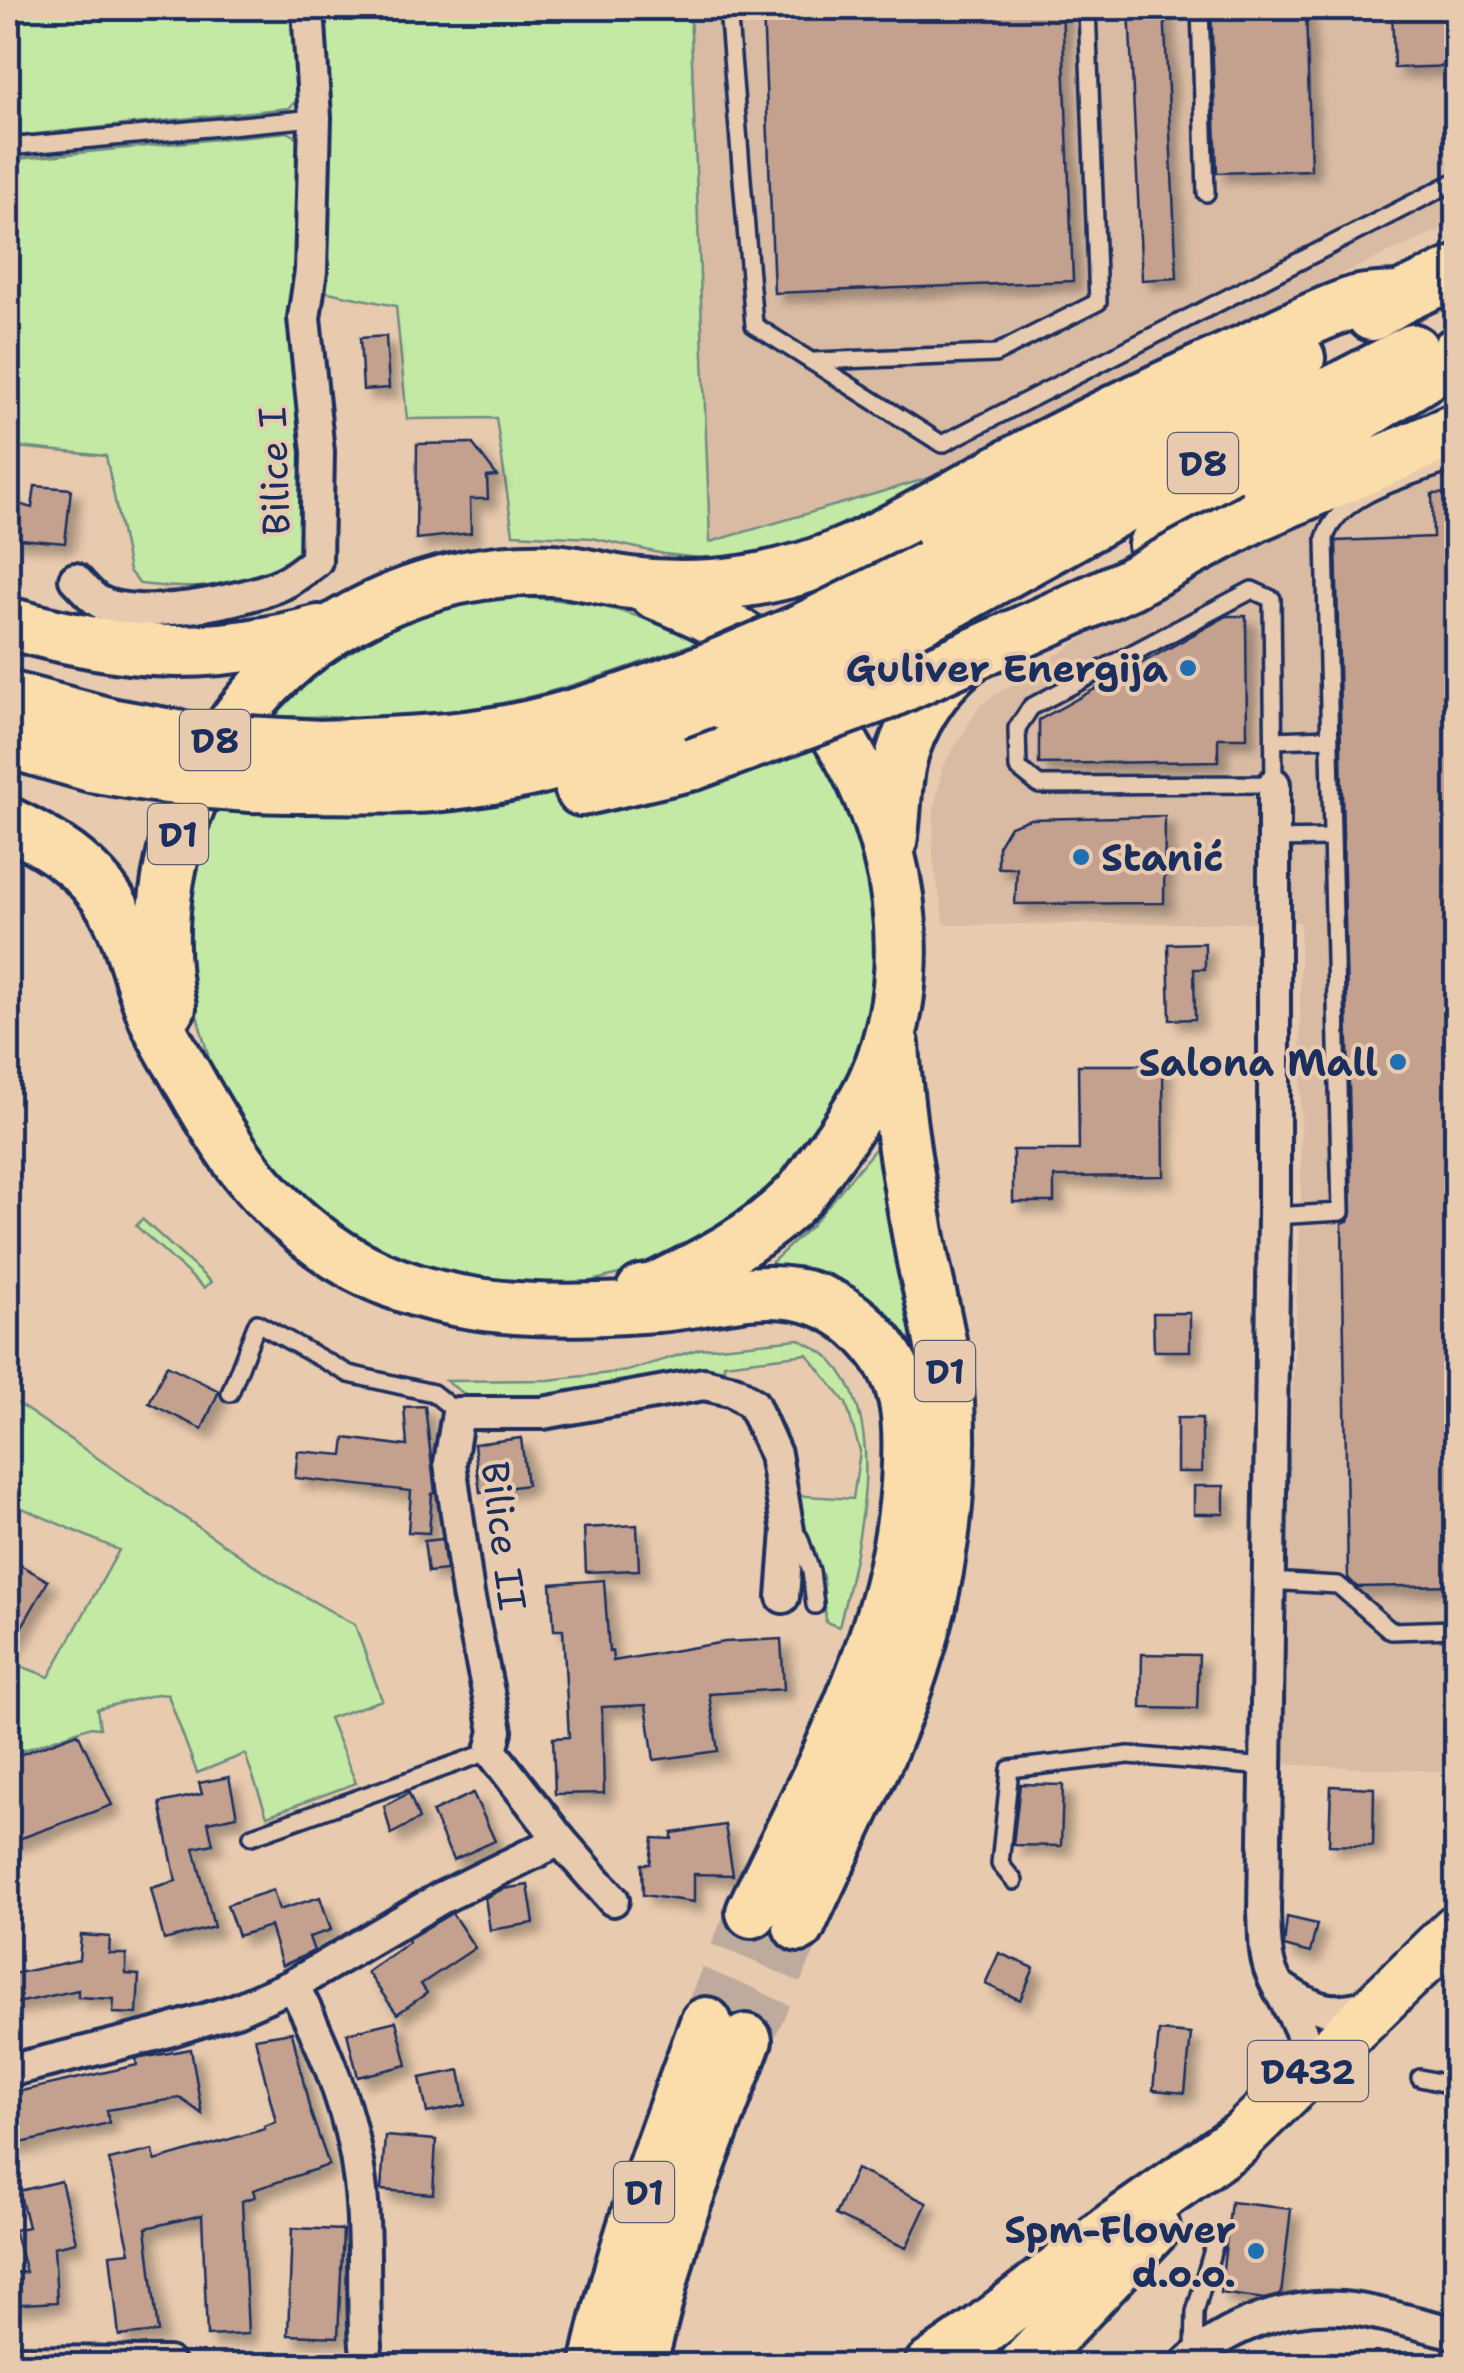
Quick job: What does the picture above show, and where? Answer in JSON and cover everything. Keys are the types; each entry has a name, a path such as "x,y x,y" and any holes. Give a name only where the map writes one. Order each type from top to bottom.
{"highway":[{"name":"D8","path":"310,766 828,664 941,584 1400,298 1456,272"},
{"path":"629,583 686,587 728,584 791,572 854,550 1047,445 1215,364 1355,302 1400,298"},
{"name":"D8","path":"941,584 1288,415 1456,328"},
{"path":"890,852 904,749 925,706 952,668 1019,622 1239,494 1454,358 1456,353"},
{"path":"433,786 547,798 694,764 883,695 1129,584 1255,516 1456,429"},
{"name":"D1","path":"752,1912 855,1695 883,1618 897,1564 907,1500 906,1400 892,1362 866,1330 830,1304 793,1293 743,1294 658,1306 518,1310 467,1304 418,1292 370,1272 326,1247 250,1179 220,1138 196,1092 178,1043 165,974 167,886 178,834 222,738 254,696 291,659 334,627 402,593 477,574 554,570 629,583 702,612 768,655 822,712 864,778 890,852 900,916 892,1020 896,1093 907,1173 943,1354 948,1403 947,1498 913,1668 894,1719 799,1926"},
{"path":"8,623 100,645 158,652 214,652 278,642 334,627"},
{"name":"D8","path":"8,742 101,745 194,739 310,766 433,786 511,773 620,747 722,687"},
{"name":"D8","path":"8,696 101,745"},
{"path":"8,823 43,840 89,874 115,910 156,1022 196,1092"},
{"path":"569,1308 654,1289 701,1266 732,1250 799,1194 854,1119 876,1078 892,1020"},
{"name":"D1","path":"596,2366 610,2300 648,2180 726,2032 692,2182 655,2300 640,2366"},
{"path":"930,2366 1109,2230 1236,2141"},
{"path":"1024,2366 1236,2141"},
{"path":"676,2366 672,2325 692,2182"}],"main road":[{"name":"D432","path":"1236,2141 1456,1930"}],"street":[{"name":"Bilice I","path":"75,580 100,602 144,610 197,607 232,602 285,583 316,561 318,452 304,318 311,271 314,118 308,8"},
{"path":"1274,784 1274,1216 1265,1940 1268,1964 1290,2014 1304,2033 1309,2054 1306,2074"},
{"name":"Bilice II","path":"491,1751 496,1730 468,1594 450,1463 458,1413 542,1413 704,1384 734,1391 753,1404 775,1454 788,1531 783,1596"},
{"path":"491,1751 560,1840 614,1900"},
{"path":"8,2071 236,2010 292,1985 441,1898 560,1840"},
{"path":"1277,1984 1307,2005 1325,2010 1350,2012 1380,2002"},
{"path":"292,1985 318,2036 344,2104 360,2183 366,2346"},
{"path":"1189,2361 1245,2326 1296,2310 1342,2308 1456,2333"},
{"path":"8,2362 168,2363"}],"lane":[{"path":"728,8 754,325 942,444 1456,181"},
{"path":"814,361 995,354 1098,302 1087,8"},
{"path":"1200,8 1206,194"},
{"path":"8,148 314,118"},
{"path":"1274,1216 1340,1212 1325,538 1330,522 1354,500 1456,461"},
{"path":"1252,590 1272,599 1274,740 1274,784 1038,785 1018,768 1017,728 1030,707 1252,590"},
{"path":"1274,740 1329,738"},
{"path":"1274,839 1331,838"},
{"path":"230,1393 257,1323 349,1374 433,1394 458,1413"},
{"name":"Bilice II","path":"788,1531 799,1537 811,1571 816,1605"},
{"path":"1268,1580 1338,1585 1391,1631 1456,1629"},
{"path":"252,1836 491,1751"},
{"path":"1014,1881 1000,1864 1010,1769 1129,1755 1265,1767"},
{"path":"1420,2078 1456,2086"},
{"path":"1189,2361 1195,2312 1217,2234"}],"shaded area":[{"path":"690,8 1456,8 1456,223 1288,298 946,473 710,543"},
{"path":"1456,445 1456,1772 1276,1764 1301,1198 1300,922 945,925 933,859 934,811 942,768 981,704 1142,600 1299,510"},
{"path":"521,2360 520,2366 240,2365 292,2362"}],"green space":[{"path":"8,8 300,8 299,98 289,108 8,137"},
{"path":"324,8 690,8 710,542 946,473 782,553 734,559 700,558 592,538 513,534 496,418 407,419 396,306 323,291 327,193"},
{"path":"288,132 299,139 303,169 300,268 290,318 295,385 302,418 306,546 288,561 249,580 208,587 140,584 129,571 106,456 8,446 8,160"},
{"path":"475,597 591,604 643,618 701,641 570,686 470,709 393,717 267,716 305,676 348,646 410,618"},
{"path":"799,707 882,876 880,1005 835,1112 759,1205 667,1262 575,1285 467,1282 384,1256 304,1203 265,1162 213,1073 197,1015 190,961 189,902 197,859 216,805"},
{"path":"880,1143 927,1395 902,1341 866,1297 824,1272 769,1265 811,1226"},
{"path":"142,1219 211,1282 204,1288 136,1226"},
{"path":"799,1339 831,1360 850,1387 861,1418 865,1489 839,1627 826,1622 823,1577 792,1495 853,1499 860,1451 846,1403 807,1354 724,1364 724,1377 558,1401 477,1403 446,1381 549,1380 627,1371 699,1349"},
{"path":"8,1397 276,1580 355,1625 382,1700 329,1718 356,1783 267,1816 245,1754 197,1773 168,1695 157,1694 97,1709 100,1728 88,1727 8,1756 8,1661 49,1677 119,1550 8,1502"}],"building":[{"path":"763,8 1062,8 1073,281 774,293"},
{"path":"1129,8 1164,8 1177,278 1142,280"},
{"path":"1211,8 1306,8 1311,170 1217,173"},
{"path":"1392,8 1456,8 1456,66 1394,68"},
{"path":"386,336 389,388 363,390 360,338"},
{"path":"472,443 497,476 487,477 488,499 470,499 471,533 416,539 417,444"},
{"path":"35,486 71,489 65,543 8,538 8,501 32,508"},
{"name":"Salona Mall","path":"1456,493 1456,1585 1357,1587 1348,1578 1342,1223 1348,1221 1352,1212 1336,541 1433,537 1432,494"},
{"name":"Guliver Energija","path":"1227,616 1246,616 1247,738 1218,738 1218,761 1039,764 1039,720"},
{"name":"Stanić","path":"1165,816 1164,903 1015,904 1017,868 998,868 998,846 1010,826 1030,819"},
{"path":"1205,943 1205,969 1194,969 1195,1019 1170,1020 1168,944"},
{"path":"1078,1065 1163,1065 1164,1176 1054,1177 1054,1202 1013,1202 1013,1150 1079,1150"},
{"path":"1153,1313 1190,1313 1190,1351 1154,1351"},
{"path":"167,1365 219,1391 202,1429 149,1403"},
{"path":"425,1406 435,1493 429,1533 408,1532 411,1491 295,1478 298,1451 343,1455 345,1438 407,1446 404,1407"},
{"path":"1177,1418 1202,1418 1202,1472 1177,1472"},
{"path":"521,1438 527,1485 480,1492 474,1444"},
{"path":"1194,1486 1224,1486 1224,1514 1194,1514"},
{"path":"637,1525 639,1570 586,1572 584,1528"},
{"path":"442,1539 446,1570 428,1572 424,1541"},
{"path":"8,1558 48,1581 8,1651"},
{"path":"604,1580 613,1661 725,1642 781,1639 784,1689 709,1694 718,1751 654,1760 646,1705 602,1707 604,1793 555,1794 553,1738 569,1737 563,1630 554,1630 551,1584"},
{"path":"1142,1654 1199,1655 1197,1709 1141,1708"},
{"path":"78,1733 112,1805 8,1843 8,1759"},
{"path":"229,1777 237,1816 208,1822 213,1844 194,1848 214,1927 164,1940 151,1888 176,1881 160,1803 202,1794 199,1783"},
{"path":"1020,1784 1063,1785 1061,1846 1013,1845"},
{"path":"1331,1786 1374,1788 1373,1846 1329,1845"},
{"path":"409,1793 419,1819 391,1834 384,1806"},
{"path":"473,1793 495,1841 453,1860 432,1812"},
{"path":"725,1825 733,1875 694,1874 694,1902 643,1895 642,1864 650,1864 653,1838 672,1839 672,1833"},
{"path":"528,1885 534,1923 490,1930 485,1898 503,1889"},
{"path":"273,1890 279,1910 320,1897 331,1930 309,1937 314,1951 282,1966 270,1926 238,1936 227,1905"},
{"path":"452,1913 475,1948 421,1984 427,1993 397,2014 367,1972 408,1939"},
{"path":"1287,1917 1317,1924 1310,1953 1284,1946"},
{"path":"81,1935 110,1937 109,1954 126,1954 126,1974 139,1975 137,2014 113,2013 114,1999 78,1997 78,1990 8,2005 8,1975 79,1960"},
{"path":"999,1953 1034,1968 1020,2000 985,1984"},
{"path":"396,2021 407,2065 358,2077 347,2033"},
{"path":"1159,2031 1191,2034 1185,2093 1153,2090"},
{"path":"292,2032 310,2111 329,2165 253,2190 255,2197 242,2201 248,2334 207,2336 202,2215 146,2228 158,2332 119,2336 110,2254 130,2252 109,2160 153,2150 155,2161 265,2129 264,2126 276,2122 255,2038"},
{"path":"191,2049 202,2114 180,2098 107,2110 109,2123 8,2146 8,2094 137,2065 136,2059"},
{"path":"460,2070 466,2105 427,2113 420,2078"},
{"path":"385,2136 436,2140 433,2194 381,2190"},
{"path":"856,2169 927,2203 906,2248 835,2215"},
{"path":"61,2181 76,2242 54,2247 57,2302 8,2305 8,2273 26,2272 14,2230 28,2227 19,2191"},
{"name":"Spm-Flower d.o.o.","path":"1231,2202 1291,2209 1281,2295 1265,2299 1220,2293"},
{"path":"292,2228 343,2230 338,2337 288,2335"}],"tunnel":[{"path":"706,2023 752,1912"},
{"path":"746,2040 799,1926"}],"place":[{"name":"Guliver Energija","path":"1188,668"},
{"name":"Stanić","path":"1081,857"},
{"name":"Salona Mall","path":"1398,1062"},
{"name":"Spm-Flower d.o.o.","path":"1256,2251"}]}
